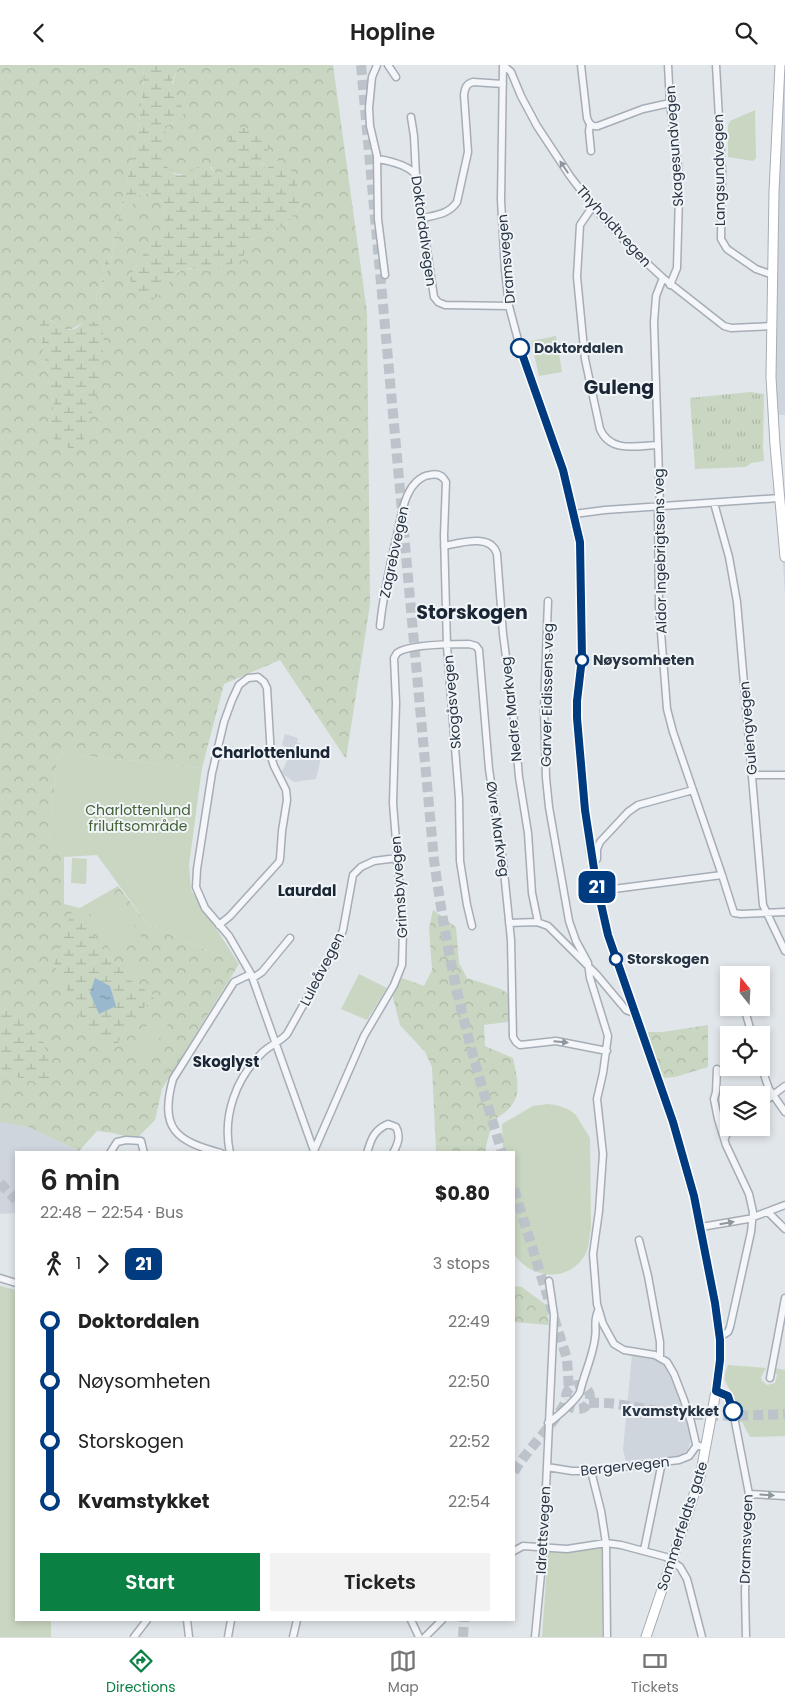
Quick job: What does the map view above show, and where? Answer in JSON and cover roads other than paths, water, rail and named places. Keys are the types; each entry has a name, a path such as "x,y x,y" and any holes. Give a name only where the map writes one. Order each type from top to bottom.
{"street":[{"path":"377,65 372,77 368,108 370,126 378,159 378,219 385,275"},
{"path":"388,65 396,77"},
{"name":"Dramsvegen","path":"503,65 501,191 505,270 509,305 522,355 563,470 580,547 582,666 577,701 578,733 585,810 593,862 608,935 682,1153 701,1227 715,1303 720,1337 720,1353"},
{"name":"Thyholdtvegen","path":"503,65 511,72 537,126 570,175 593,206 636,253 670,285 724,326 731,328 772,326"},
{"path":"581,65 587,118 590,125 591,151"},
{"name":"Skagesundvegen","path":"668,65 679,195 677,268 670,285"},
{"name":"Langsundvegen","path":"716,65 722,171 721,239 728,249 756,269 773,275"},
{"path":"780,65 774,182 772,405 785,557"},
{"path":"423,218 444,213 454,207 457,202 468,152 465,88 474,82 503,84"},
{"path":"590,125 598,126 643,109 670,103"},
{"name":"Doktordalvegen","path":"411,117 416,176 431,282 436,300 448,306 509,305"},
{"path":"378,159 411,170 416,176"},
{"path":"593,206 580,225 577,277 585,359 599,423 604,436 614,445 623,447 657,445"},
{"name":"Aldor Ingebrigtsens veg","path":"662,278 656,296 655,309 660,507 658,521 658,568 666,702 670,723 734,913 766,913"},
{"name":"Zagrebvegen","path":"380,626 394,547 407,497 415,484 422,478 434,474 443,478"},
{"name":"Skogåsvegen","path":"443,478 446,482 444,546 447,646 460,798 460,861 466,905 472,925"},
{"path":"574,514 604,510 780,498"},
{"name":"Gulengvegen","path":"714,503 729,557 737,602 762,896 766,913 785,951"},
{"name":"Nedre Markveg","path":"444,546 469,542 487,542 494,547 497,554 503,635 518,767 528,833 533,899 538,922"},
{"name":"Garver Eidissens veg","path":"548,601 544,691 547,791 569,921 576,941 586,959 590,978 607,1030 607,1051 597,1099 603,1154 599,1211 593,1253 598,1311"},
{"name":"Øvre Markveg","path":"447,646 473,645 479,650 489,769 503,862 512,949 512,1035 516,1042 523,1045 562,1041 607,1051"},
{"name":"Grimsbyvegen","path":"314,1151 364,1036 394,985 402,965 403,941 393,803 396,703 394,658 397,653 404,649 420,646 447,646"},
{"path":"219,925 230,916 279,862 287,800 286,790 274,766 271,752 267,689 262,679 252,676 236,689 224,722 212,773 196,887 201,900 219,925 238,950 252,976 314,1151"},
{"path":"752,775 785,775"},
{"path":"593,862 597,859 597,849 600,842 628,811 638,805 693,790"},
{"name":"Luleåvegen","path":"230,1151 228,1137 230,1113 238,1086 250,1066 264,1051 287,1034 335,949 343,930 353,875 361,867 374,861 397,859"},
{"path":"598,891 722,875"},
{"path":"766,913 785,912"},
{"path":"509,923 538,922 552,929 626,1010 634,1013"},
{"path":"215,1151 188,1142 177,1135 169,1114 168,1097 173,1079 234,982 262,972 290,938"},
{"path":"717,1069 714,1099 718,1119 749,1194 752,1218 751,1232 730,1327 728,1332 720,1337"},
{"path":"765,1076 773,1095 785,1113"},
{"path":"770,1097 785,1086"},
{"path":"368,1151 373,1135 388,1124 396,1127 399,1135 399,1140 394,1151"},
{"path":"111,1151 117,1142 126,1140 141,1141 144,1151"},
{"path":"701,1227 752,1218 785,1205"},
{"path":"768,1212 785,1229"},
{"path":"639,1240 648,1276 660,1342 660,1357"},
{"path":"0,1278 15,1283"},
{"name":"Idrettsvegen","path":"535,1637 543,1547 554,1315 549,1281"},
{"path":"770,1377 785,1298"},
{"path":"598,1311 607,1333 618,1347 624,1350 660,1357 666,1361 674,1374 691,1422 702,1446"},
{"path":"548,1423 576,1399 580,1392 594,1342 594,1323 598,1311"},
{"name":"Sommerfeldts gate","path":"646,1637 700,1477 702,1446 716,1391 720,1353"},
{"name":"Dramsvegen","path":"716,1391 728,1396 731,1401 748,1494 745,1591 746,1637"},
{"name":"Bergervegen","path":"547,1467 572,1471 590,1471 662,1462 688,1458 702,1446"},
{"path":"644,1550 662,1462"},
{"path":"590,1471 601,1511 606,1543 607,1637"},
{"path":"748,1494 785,1496"},
{"path":"515,1550 523,1546 567,1549 606,1543 662,1555 680,1567 687,1579 702,1637"},
{"path":"134,1637 146,1621"},
{"path":"187,1621 189,1637"},
{"path":"228,1637 231,1621"},
{"path":"293,1637 297,1621"},
{"path":"411,1621 419,1637"},
{"path":"425,1637 441,1621"}],"water":[{"path":"95,978 110,986 116,1006 99,1014 90,993"}],"tunnel":[{"path":"361,65 434,860 440,903 462,1011 501,1151"},
{"path":"0,1183 15,1199"},
{"path":"515,1192 567,1359 569,1390"},
{"path":"578,1385 586,1389 590,1397 586,1405 578,1409 570,1405 566,1397 570,1389 578,1385"},
{"path":"515,1470 562,1409 567,1399"},
{"path":"589,1403 617,1404 695,1415 785,1414"},
{"path":"463,1637 464,1621"}],"place":[{"name":"Doktordalen","path":"520,348"},
{"name":"Nøysomheten","path":"582,660"},
{"name":"Storskogen","path":"616,959"},
{"name":"Kvamstykket","path":"733,1411"}],"district":[{"name":"Guleng","path":"619,387"},
{"name":"Storskogen","path":"472,612"},
{"name":"Charlottenlund","path":"271,752"},
{"name":"Laurdal","path":"307,890"},
{"name":"Skoglyst","path":"226,1061"}],"park label":[{"name":"Charlottenlund friluftsområde","path":"138,818"}]}
